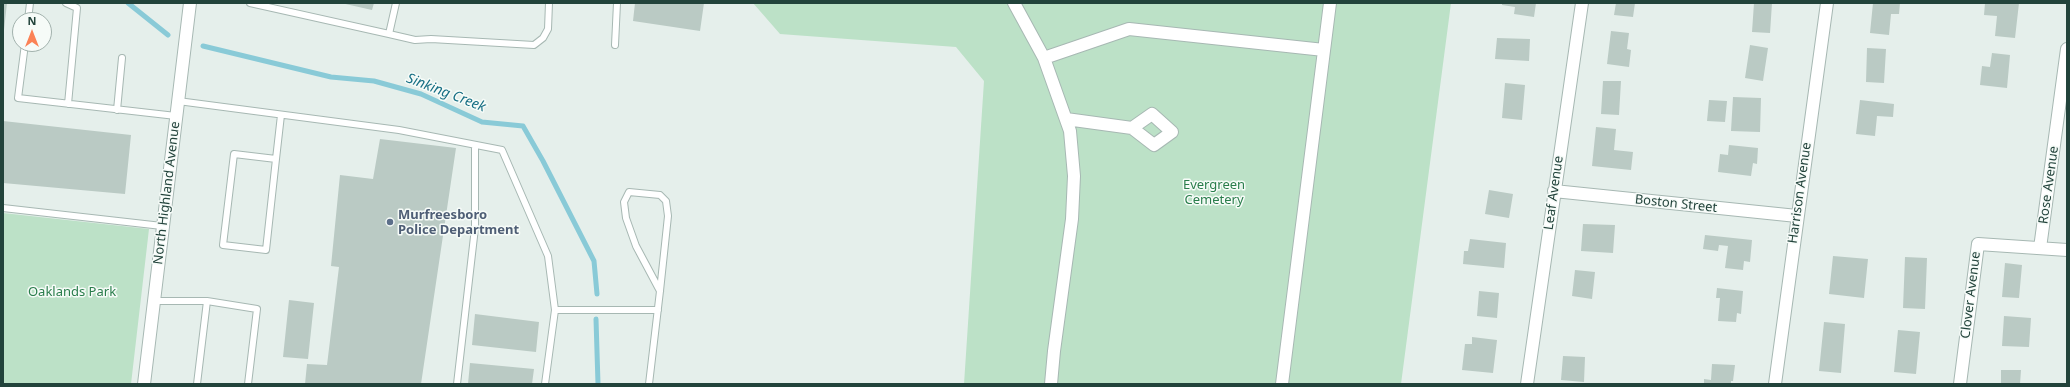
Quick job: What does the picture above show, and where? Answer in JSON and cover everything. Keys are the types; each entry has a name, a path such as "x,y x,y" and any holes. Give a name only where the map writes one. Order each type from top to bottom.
{"street":[{"name":"North Highland Avenue","path":"144,384 190,3"},
{"path":"1014,3 1044,58 1070,131 1074,176 1072,219 1051,384"},
{"path":"1282,384 1330,3"},
{"name":"Leaf Avenue","path":"1527,384 1582,3"},
{"name":"Harrison Avenue","path":"1775,384 1827,3"},
{"path":"1044,58 1129,29 1324,50"},
{"name":"Rose Avenue","path":"2040,248 2067,49"},
{"path":"1066,119 1132,128"},
{"name":"Boston Street","path":"1554,191 1797,216"},
{"name":"Clover Avenue","path":"1960,384 1978,244 2040,248"},
{"path":"2040,248 2067,250"}],"lane":[{"path":"66,3 77,8 68,104"},
{"path":"250,3 415,40 431,39 534,45 543,38 548,29 549,3"},
{"path":"389,34 396,3"},
{"path":"615,45 617,3"},
{"path":"24,52 18,98 176,116"},
{"path":"117,110 122,58"},
{"path":"178,101 399,130 502,150 548,256 555,310 545,384"},
{"path":"276,159 234,154 223,245 266,250 281,115"},
{"path":"457,384 475,228 475,145"},
{"path":"649,384 658,310 668,216 666,202 660,195 629,192 624,202 626,218 636,246 660,291"},
{"path":"3,208 162,226"},
{"path":"154,301 207,302 257,309 248,384"},
{"path":"197,384 207,302"},
{"path":"555,310 658,310"}],"green space":[{"name":"Evergreen Cemetery","path":"753,3 1451,3 1401,384 964,384 984,81 956,47 780,34"},
{"name":"Oaklands Park","path":"3,213 149,229 131,384 3,384"}],"building":[{"path":"3,3 7,3 4,30 3,30"},
{"path":"341,3 374,3 372,10"},
{"path":"635,3 704,3 700,31 633,21"},
{"path":"1502,3 1536,3 1534,17 1514,14 1515,7 1502,5"},
{"path":"1616,3 1635,3 1633,17 1614,15"},
{"path":"1754,3 1772,3 1770,33 1752,32"},
{"path":"1873,3 1900,3 1899,14 1891,14 1889,35 1870,33"},
{"path":"1985,3 2019,3 2015,38 1995,36 1997,16 1984,15"},
{"path":"1611,31 1629,33 1627,49 1631,50 1629,67 1607,64"},
{"path":"1497,38 1530,39 1529,61 1495,59"},
{"path":"1750,45 1768,48 1763,81 1745,78"},
{"path":"1867,48 1886,49 1884,83 1866,82"},
{"path":"1992,53 2010,55 2007,88 1980,85 1982,66 1990,67"},
{"path":"1603,81 1621,81 1619,115 1601,114"},
{"path":"1505,83 1525,85 1522,120 1502,118"},
{"path":"1733,97 1761,98 1760,132 1731,131"},
{"path":"1709,100 1727,101 1725,122 1707,121"},
{"path":"1860,100 1894,104 1893,117 1877,116 1875,136 1856,134"},
{"path":"3,121 131,135 125,194 3,183"},
{"path":"1596,127 1616,129 1614,150 1633,152 1631,170 1592,166"},
{"name":"Murfreesboro Police Department","path":"380,139 456,148 421,384 305,384 307,364 327,365 339,267 331,266 340,175 373,179"},
{"path":"1729,145 1758,148 1757,164 1753,163 1751,176 1718,172 1720,154 1728,155"},
{"path":"1489,190 1513,194 1509,218 1485,214"},
{"path":"1583,224 1615,225 1613,253 1581,251"},
{"path":"1705,235 1752,240 1750,262 1744,261 1743,270 1725,268 1728,246 1719,245 1718,251 1703,249"},
{"path":"1470,239 1506,243 1504,268 1463,264 1464,251 1468,251"},
{"path":"1833,256 1868,259 1864,298 1829,294"},
{"path":"1905,257 1927,258 1925,309 1903,308"},
{"path":"2005,263 2022,265 2019,298 2002,297"},
{"path":"1575,270 1595,272 1592,299 1572,296"},
{"path":"1717,288 1743,291 1741,314 1737,313 1736,322 1718,321 1720,298 1716,298"},
{"path":"1479,291 1499,293 1497,318 1477,316"},
{"path":"289,300 314,303 308,359 283,357"},
{"path":"475,314 539,322 536,352 472,345"},
{"path":"2004,316 2031,318 2029,347 2002,346"},
{"path":"1824,322 1845,324 1841,373 1819,371"},
{"path":"1898,330 1920,332 1916,374 1894,372"},
{"path":"1472,337 1497,340 1493,373 1462,370 1465,344 1472,344"},
{"path":"1563,356 1585,357 1584,382 1561,380"},
{"path":"470,363 534,369 532,384 468,384"},
{"path":"1712,364 1735,365 1733,381 1731,381 1731,384 1704,384 1704,379 1711,380"},
{"path":"2001,370 2021,370 2020,384 2001,384"}],"waterway":[{"name":"Sinking Creek","path":"128,3 168,35"},
{"name":"Sinking Creek","path":"203,46 331,77 374,81 421,94 482,122 523,126 543,161 594,261 597,294"},
{"name":"Sinking Creek","path":"596,319 598,384"}],"place":[{"name":"Murfreesboro Police Department","path":"390,222"}]}
